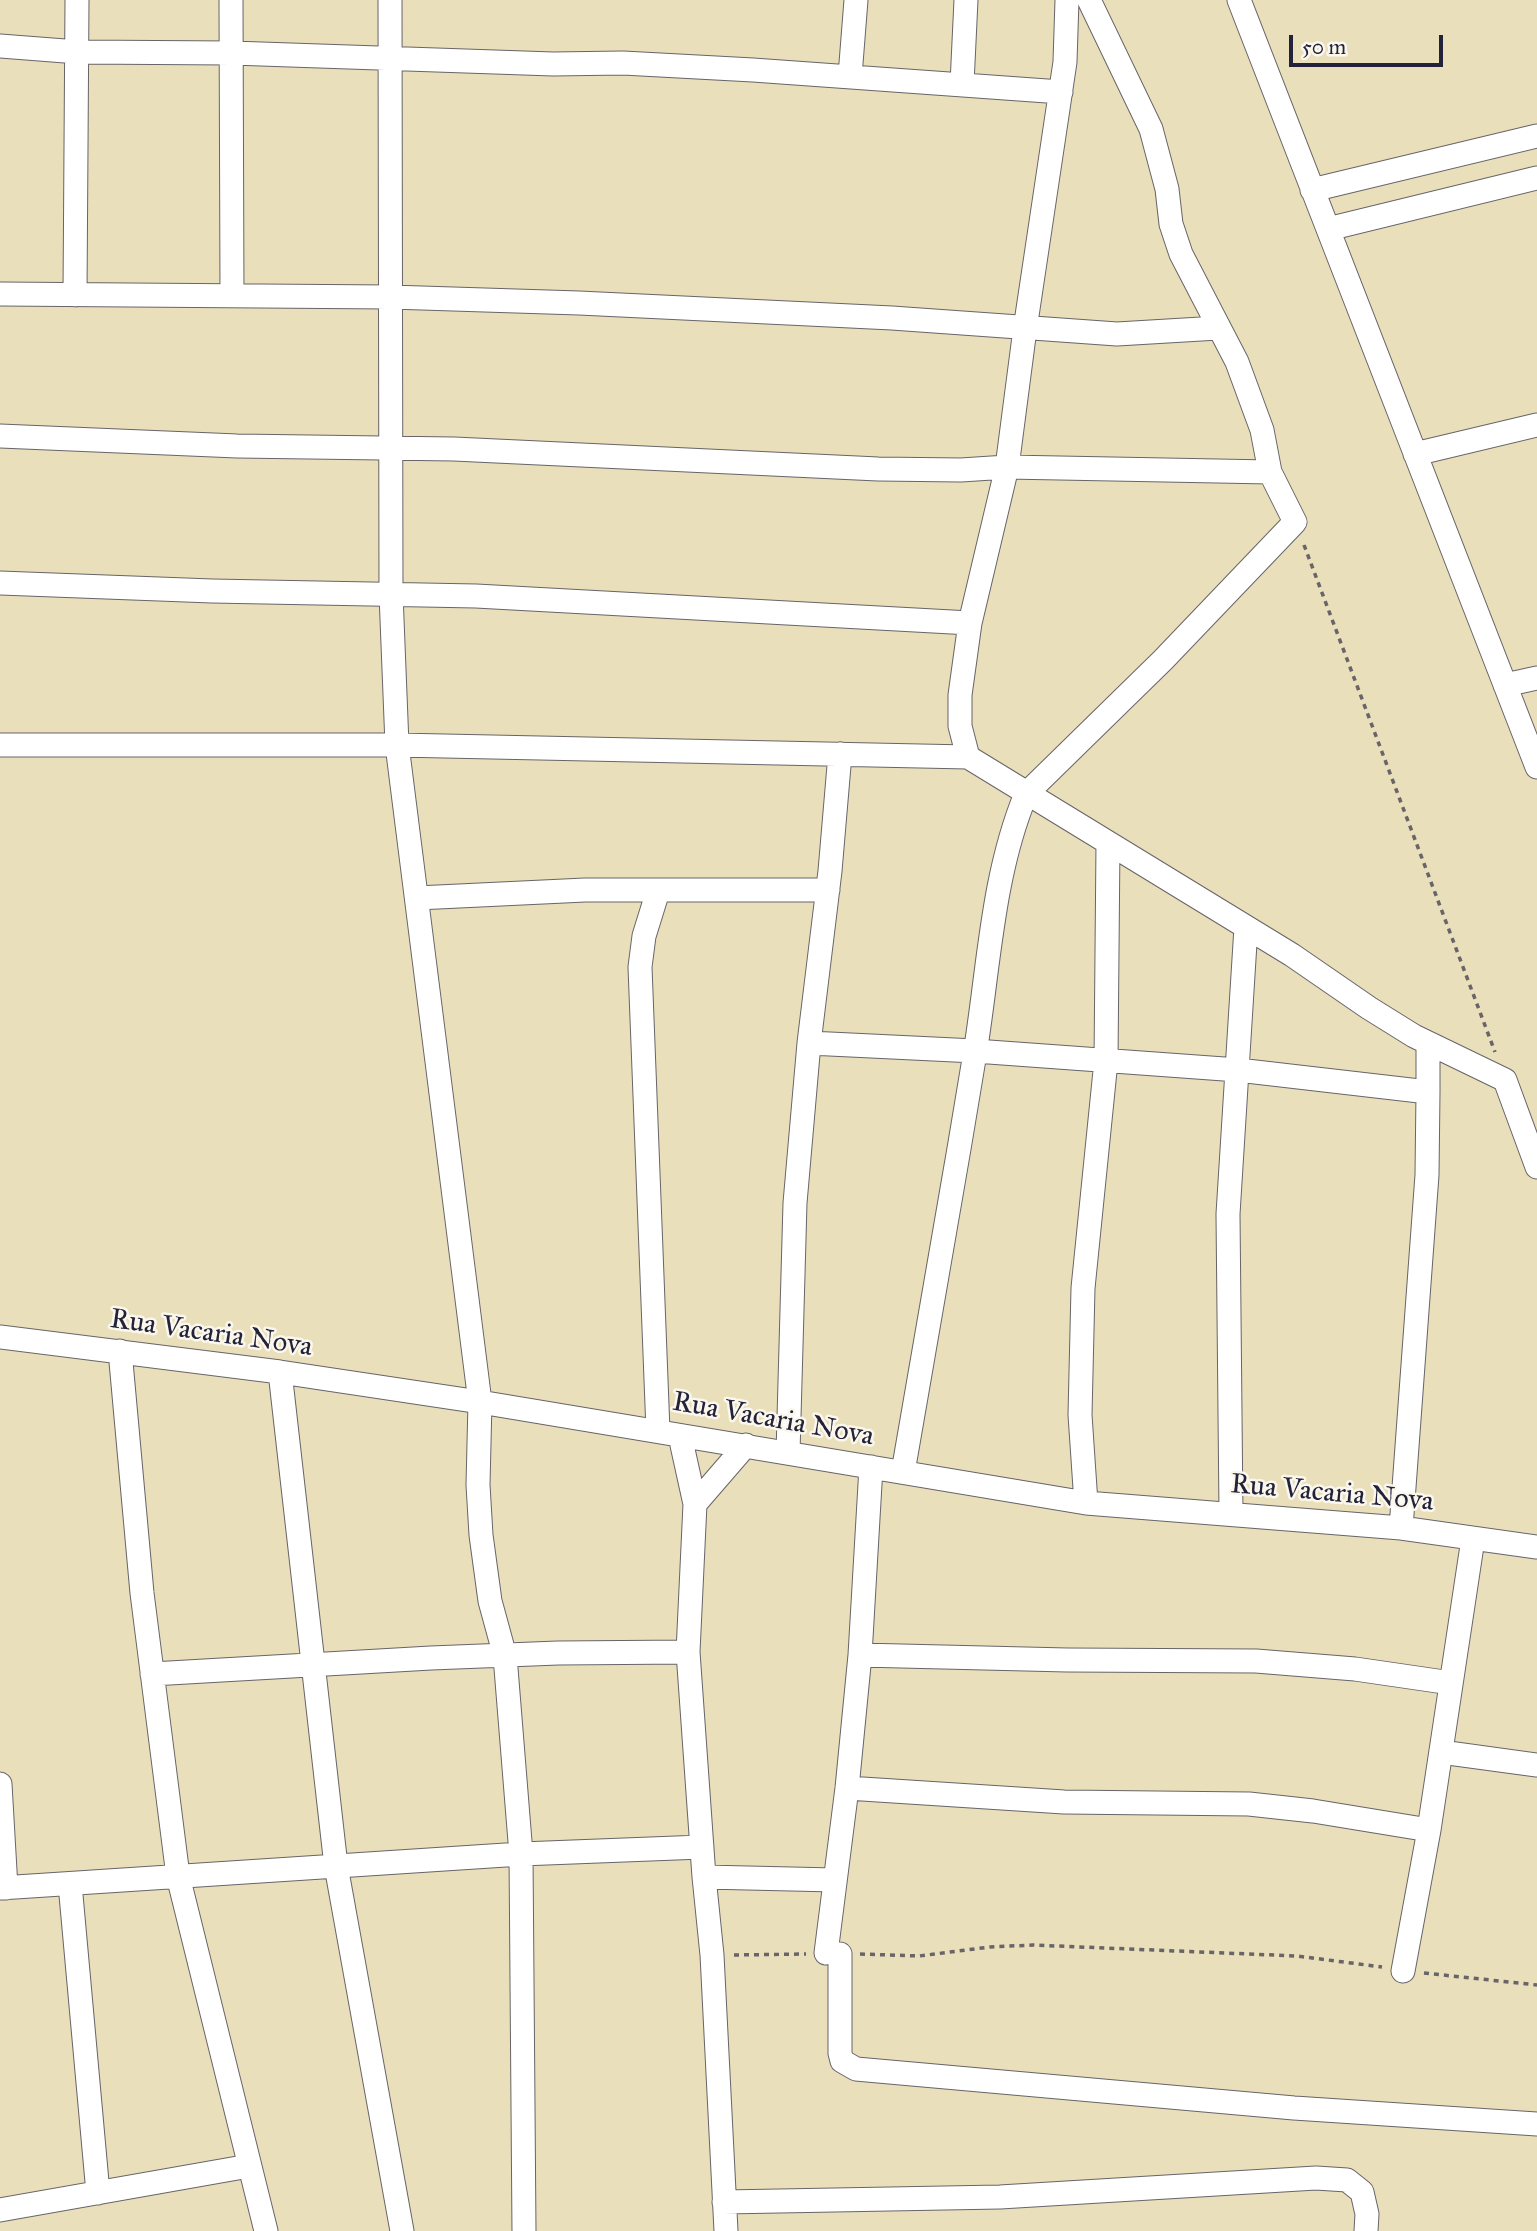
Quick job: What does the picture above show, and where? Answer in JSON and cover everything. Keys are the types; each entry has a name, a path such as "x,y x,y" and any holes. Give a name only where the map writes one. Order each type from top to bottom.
{"street":[{"path":"75,295 77,0"},
{"path":"231,0 232,296"},
{"path":"390,0 391,594 397,745 480,1402 478,1485 482,1543 490,1601 505,1656 521,1854 524,2231"},
{"path":"850,76 856,0"},
{"path":"962,84 966,0"},
{"path":"968,757 960,726 960,695 970,623 1007,467 1065,62 1067,0"},
{"path":"902,1472 975,1051 1001,874 1026,794 1163,660 1295,522 1270,472 1262,430 1237,362 1191,277 1174,234 1167,189 1151,129 1089,0"},
{"path":"1239,0 1537,768"},
{"path":"0,46 78,52 232,53 541,64 623,63 1061,92"},
{"path":"1312,190 1537,136"},
{"path":"1328,229 1537,178"},
{"path":"0,294 579,303 892,318 1117,334 1218,328"},
{"path":"1415,454 1537,425"},
{"path":"0,436 237,446 390,447 878,469 961,470 1007,467 1270,472"},
{"path":"0,583 199,591 476,596 970,623"},
{"path":"1505,685 1537,678"},
{"path":"0,745 397,745 968,757 1292,955 1368,1008 1428,1044 1505,1080 1537,1167"},
{"path":"788,1453 794,1203 808,1043 828,890 840,754"},
{"path":"1086,1503 1080,1415 1083,1288 1106,1061 1108,843"},
{"path":"418,898 586,890 828,890"},
{"path":"657,891 643,936 640,967 669,1433 695,1504 688,1653 712,1955 726,2231"},
{"path":"1231,1513 1228,1214 1246,927"},
{"path":"808,1043 975,1051 1238,1070 1428,1091"},
{"path":"1401,1528 1426,1188 1428,1044"},
{"name":"Rua Vacaria Nova","path":"0,1337 280,1372 480,1402 1086,1503 1401,1528 1537,1547"},
{"path":"120,1351 142,1593 178,1876 266,2231"},
{"path":"280,1372 336,1866 402,2231"},
{"path":"695,1504 746,1445"},
{"path":"871,1467 860,1656 835,1880 833,1954 842,2061 856,2069 1294,2108 1537,2124"},
{"path":"1404,1971 1429,1830 1473,1539"},
{"path":"152,1674 558,1653 688,1653"},
{"path":"860,1656 1256,1661 1355,1668 1451,1684"},
{"path":"1441,1752 1537,1765"},
{"path":"0,1784 3,1888 521,1854 702,1847"},
{"path":"847,1788 1064,1802 1249,1804 1313,1811 1429,1830"},
{"path":"704,1877 835,1880"},
{"path":"70,1884 98,2193"},
{"path":"0,2210 249,2166"},
{"path":"724,2202 1000,2197 1316,2178 1347,2180 1362,2192 1367,2214 1366,2231"}],"path":[{"path":"1295,522 1505,1080"},
{"path":"712,1955 919,1956 990,1947 1033,1945 1297,1956 1461,1979 1537,1985"}]}
